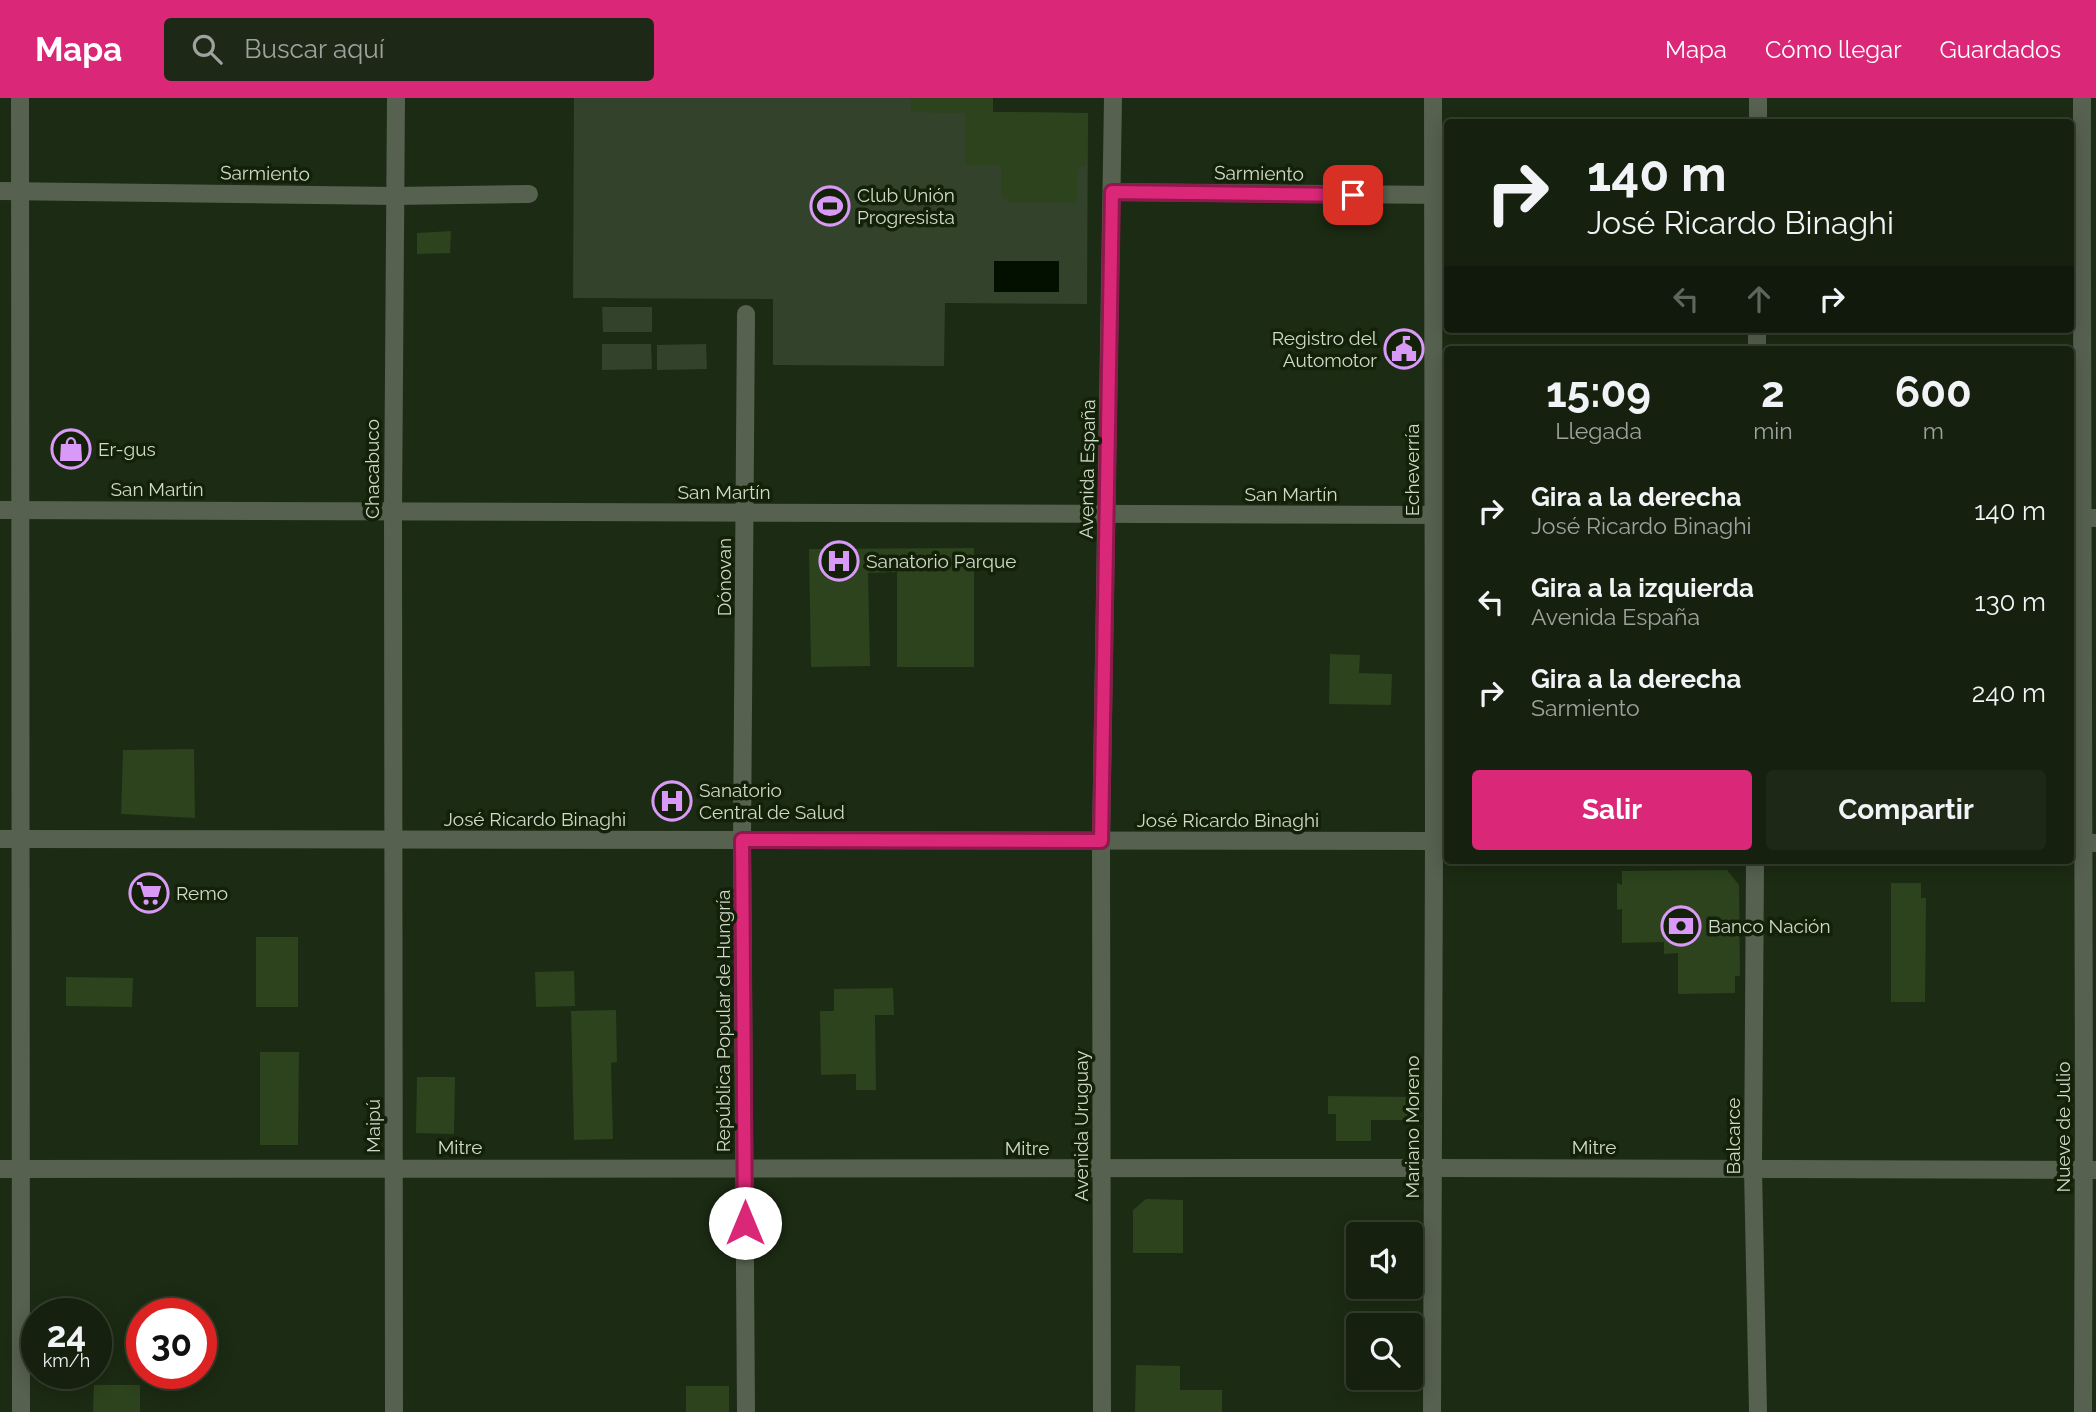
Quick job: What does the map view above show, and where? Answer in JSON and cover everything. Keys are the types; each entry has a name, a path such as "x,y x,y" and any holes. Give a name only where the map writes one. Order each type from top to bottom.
{"street":[{"path":"20,98 21,1412"},
{"name":"Chacabuco","path":"393,840 396,98"},
{"name":"Avenida España","path":"1101,841 1113,98"},
{"name":"Echeverría","path":"1433,98 1440,195 1441,841"},
{"path":"1758,98 1758,119"},
{"name":"Nueve de Julio","path":"2082,98 2083,842 2090,1170 2083,1412"},
{"name":"Sarmiento","path":"0,191 395,196 529,194"},
{"name":"Sarmiento","path":"1112,192 1440,195"},
{"name":"Dónovan","path":"742,840 746,314"},
{"name":"San Martín","path":"0,510 1440,515"},
{"name":"José Ricardo Binaghi","path":"0,839 1441,841"},
{"name":"Maipú","path":"393,840 394,1412"},
{"name":"República Popular de Hungría","path":"742,840 746,1412"},
{"name":"Avenida Uruguay","path":"1101,841 1102,1412"},
{"name":"Mariano Moreno","path":"1432,1412 1433,1168 1441,841"},
{"name":"Balcarce","path":"1755,864 1754,1169 1758,1412"},
{"name":"Mitre","path":"0,1169 2090,1170"}],"green space":[{"name":"Club Unión Progresista","path":"574,98 993,98 993,112 1088,113 1087,304 945,303 944,366 773,365 773,299 573,298"},
{"path":"602,307 652,307 652,332 603,332"},
{"path":"602,344 651,344 652,369 602,370"},
{"path":"706,344 707,369 657,370 657,345"}],"shaded area":[{"path":"994,261 1059,261 1059,292 994,292"}],"building":[{"path":"911,98 993,98 993,112 1088,113 1086,166 1078,166 1077,203 1009,202 1001,196 1001,165 965,165 965,113 911,112"},
{"path":"451,231 450,253 417,254 417,233"},
{"path":"974,548 974,667 897,667 897,572 868,573 870,666 811,667 809,549"},
{"path":"1330,654 1360,655 1359,673 1392,674 1391,705 1329,704"},
{"path":"194,749 195,818 121,814 123,750"},
{"name":"Banco Nación","path":"1727,870 1739,885 1740,976 1735,976 1735,993 1678,994 1678,953 1664,954 1664,942 1622,943 1622,909 1617,910 1617,883 1622,885 1622,871"},
{"path":"1891,883 1921,883 1921,898 1926,898 1925,1002 1891,1002"},
{"path":"256,937 298,937 298,1007 256,1007"},
{"path":"574,971 575,1006 536,1007 535,972"},
{"path":"66,977 133,978 132,1007 66,1006"},
{"path":"893,988 894,1015 875,1015 876,1090 856,1090 856,1074 821,1075 820,1011 834,1011 834,989"},
{"path":"616,1010 617,1062 611,1063 613,1139 574,1140 571,1011"},
{"path":"260,1052 299,1052 298,1145 260,1145"},
{"path":"417,1077 455,1077 454,1134 416,1133"},
{"path":"1328,1096 1411,1097 1410,1120 1371,1120 1371,1141 1336,1141 1336,1114 1328,1114"},
{"path":"1146,1199 1183,1200 1183,1253 1133,1253 1133,1210"},
{"path":"1136,1365 1180,1366 1180,1390 1222,1390 1222,1412 1135,1412"},
{"path":"112,1385 126,1385 126,1389 140,1389 140,1412 93,1412 94,1389 112,1389"},
{"path":"686,1386 729,1386 729,1412 686,1412"}],"place":[{"name":"Club Unión Progresista","path":"830,206"},
{"name":"Registro del Automotor","path":"1404,349"},
{"name":"Er-gus","path":"71,449"},
{"name":"Sanatorio Parque","path":"839,561"},
{"name":"Sanatorio Central de Salud","path":"672,801"},
{"name":"Remo","path":"149,893"},
{"name":"Banco Nación","path":"1681,926"}],"route":[{"path":"745,1223 742,840 1101,841 1112,192 1353,195"}]}
